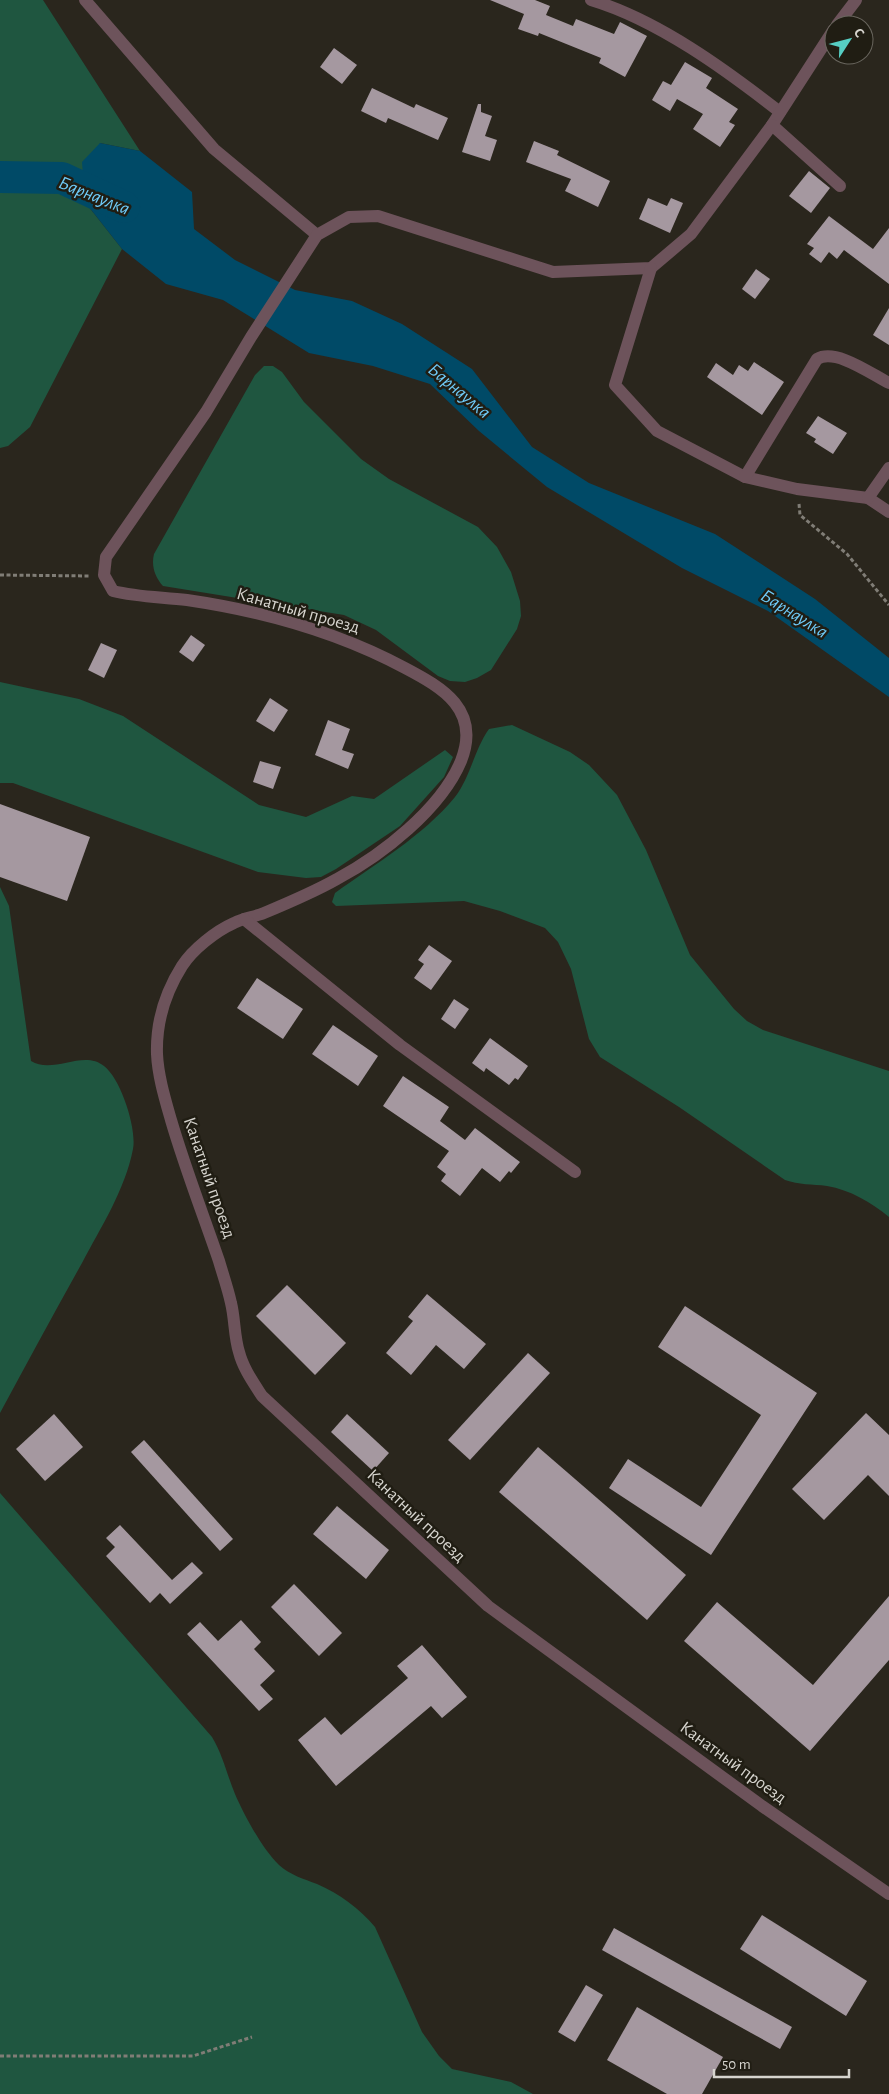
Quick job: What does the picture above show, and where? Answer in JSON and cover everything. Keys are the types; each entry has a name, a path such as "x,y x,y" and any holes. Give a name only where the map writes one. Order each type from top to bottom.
{"street":[{"path":"85,0 214,149 317,235"},
{"path":"591,0 628,15 684,45 780,112"},
{"path":"845,15 856,0"},
{"path":"824,44 772,125 692,234 650,268 616,385 658,431 745,477 797,488 868,498 889,512"},
{"path":"772,125 840,186"},
{"path":"104,575 106,557 206,412 251,337 317,235 349,217 378,216 553,272 650,268"},
{"path":"745,477 817,359 823,356 837,357 889,383"},
{"path":"868,498 889,468"},
{"name":"Канатный проезд","path":"104,575 113,591 188,601 276,619 341,637 439,686 454,700 465,723 466,749 455,775 427,810 382,851 337,880 262,914 234,923 210,938 184,963 167,993 158,1023 157,1056 164,1098 220,1264 231,1304 238,1351 245,1369 262,1396 488,1606 762,1806 889,1894"},
{"path":"244,919 400,1045 575,1172"}],"path":[{"path":"797,488 800,515 847,554 889,605"},
{"path":"0,575 18,577 104,575"},
{"path":"0,2056 193,2056 252,2037"}],"green space":[{"path":"0,0 43,0 140,151 100,143 85,202 122,249 30,427 8,446 0,448"},
{"path":"264,366 273,366 282,372 304,402 361,459 389,479 478,527 497,547 511,572 520,601 521,616 517,629 491,670 465,682 450,681 438,676 376,630 344,615 163,586 160,583 153,567 154,554 255,375"},
{"path":"0,682 79,699 123,716 259,805 306,817 352,796 374,799 445,750 453,757 444,777 400,826 336,869 321,877 306,878 258,872 13,783 0,783"},
{"path":"512,725 570,752 589,765 617,795 646,850 690,955 734,1009 747,1021 763,1030 889,1071 889,1217 875,1206 844,1190 785,1180 679,1107 600,1057 589,1039 571,969 558,942 545,928 500,911 464,901 336,906 332,902 335,893 414,837 455,797 489,729"},
{"path":"0,887 9,906 31,1061 40,1065 49,1065 87,1060 96,1061 104,1066 110,1072 122,1093 130,1117 134,1140 129,1164 112,1208 0,1413"},
{"path":"0,1493 212,1737 243,1812 273,1859 288,1871 341,1897 356,1908 375,1927 422,2032 439,2056 452,2069 511,2082 533,2094 0,2094"}],"water":[{"path":"100,143 140,151 192,192 194,229 235,260 295,290 352,301 402,324 472,369 532,447 589,483 715,534 815,599 889,658 889,697 768,611 682,568 547,487 479,431 430,384 373,366 309,353 223,300 166,284 122,249 85,202 82,162"}],"building":[{"path":"490,0 535,0 550,6 546,15 573,26 576,19 614,34 620,22 647,36 625,77 599,63 601,58 539,33 538,36 518,29 524,14"},
{"path":"334,48 357,65 342,84 320,67"},
{"path":"685,62 712,78 706,88 738,109 729,122 735,125 720,147 693,129 703,114 677,99 670,111 652,100 663,81 671,85"},
{"path":"372,88 414,108 416,104 448,118 438,140 388,118 386,123 361,111"},
{"path":"478,104 481,104 481,112 492,116 485,136 497,140 490,161 462,152"},
{"path":"534,141 559,151 557,155 610,181 598,207 565,191 571,179 526,162"},
{"path":"809,171 830,188 811,213 789,196"},
{"path":"648,198 667,206 671,198 683,203 670,233 639,219"},
{"path":"829,216 873,249 889,228 889,284 844,250 837,259 829,252 821,263 809,254 814,248 807,244"},
{"path":"756,269 770,279 755,299 742,289"},
{"path":"889,308 889,345 873,335"},
{"path":"754,362 784,382 762,415 707,377 716,363 733,375 739,365 748,371"},
{"path":"818,416 847,433 833,454 814,442 816,439 806,433"},
{"path":"191,635 205,645 193,662 179,652"},
{"path":"101,643 117,650 104,678 88,670"},
{"path":"270,698 288,710 274,732 256,721"},
{"path":"328,720 350,729 342,750 354,754 348,769 315,755"},
{"path":"260,761 281,767 273,789 253,782"},
{"path":"0,804 90,837 67,901 0,877"},
{"path":"429,945 452,961 431,990 414,978 424,964 418,960"},
{"path":"257,978 303,1009 283,1039 237,1008"},
{"path":"454,999 469,1009 455,1029 441,1019"},
{"path":"333,1025 378,1056 358,1086 312,1054"},
{"path":"490,1038 528,1066 518,1080 515,1078 509,1085 486,1068 484,1072 472,1063"},
{"path":"403,1076 449,1107 440,1121 465,1140 475,1128 520,1162 500,1182 482,1168 460,1196 441,1181 446,1174 437,1167 449,1151 383,1106"},
{"path":"287,1285 346,1343 315,1375 256,1316"},
{"path":"427,1294 486,1344 464,1369 436,1345 411,1375 386,1353 413,1321 408,1317"},
{"path":"685,1306 817,1393 711,1555 609,1488 628,1459 701,1507 761,1415 658,1347"},
{"path":"528,1353 550,1373 470,1460 448,1440"},
{"path":"866,1413 889,1435 889,1496 868,1475 824,1520 792,1489"},
{"path":"54,1414 83,1447 45,1481 16,1449"},
{"path":"347,1414 389,1453 373,1471 331,1432"},
{"path":"144,1440 233,1539 220,1551 131,1452"},
{"path":"538,1447 686,1575 647,1620 499,1492"},
{"path":"337,1506 389,1550 366,1579 313,1534"},
{"path":"120,1525 172,1580 192,1562 203,1573 170,1604 160,1593 150,1603 106,1556 115,1547 106,1538"},
{"path":"294,1584 342,1633 319,1656 271,1607"},
{"path":"889,1596 889,1660 810,1751 684,1641 717,1602 813,1685"},
{"path":"241,1620 261,1642 254,1649 275,1671 260,1685 273,1699 259,1711 187,1634 200,1622 218,1641"},
{"path":"422,1645 467,1697 442,1718 431,1706 336,1786 298,1740 325,1717 341,1735 408,1678 397,1666"},
{"path":"762,1915 867,1981 846,2016 740,1949"},
{"path":"614,1928 792,2027 780,2049 602,1950"},
{"path":"586,1985 603,1995 575,2042 558,2032"},
{"path":"637,2007 723,2057 702,2094 667,2094 607,2060"}],"waterway":[{"name":"Барнаулка","path":"0,177 62,178 124,207"}]}
